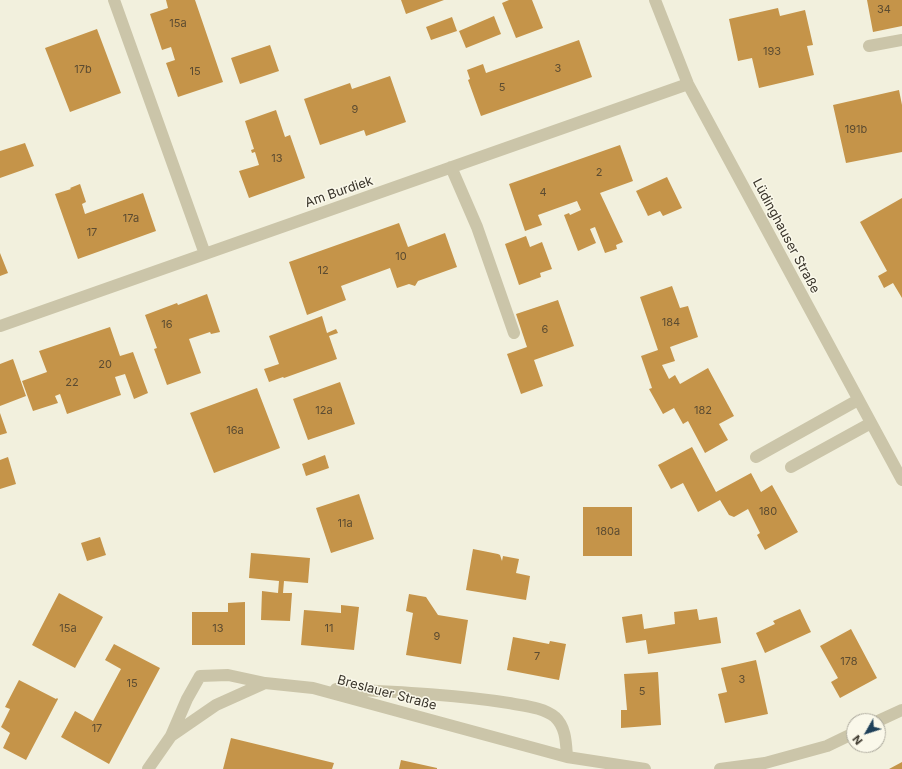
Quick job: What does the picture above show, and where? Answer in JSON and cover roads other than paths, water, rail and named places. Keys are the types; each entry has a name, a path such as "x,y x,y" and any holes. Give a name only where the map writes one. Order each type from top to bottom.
{"street":[{"path":"114,0 205,254"},
{"name":"Lüdinghauser Straße","path":"655,0 688,84 902,480"},
{"path":"870,46 902,40"},
{"name":"Am Burdiek","path":"0,326 688,84"},
{"path":"451,167 477,227 514,333"},
{"path":"756,457 858,400"},
{"path":"791,467 871,423"},
{"name":"Breslauer Straße","path":"171,736 187,699 200,676 228,675 265,683 313,688 567,757 646,769"},
{"path":"148,769 171,736 216,706 265,683"},
{"path":"313,688 438,694 539,708 555,717 561,724 565,735 567,757"},
{"path":"886,717 902,710"},
{"path":"720,769 765,763 827,746 846,737"}]}
